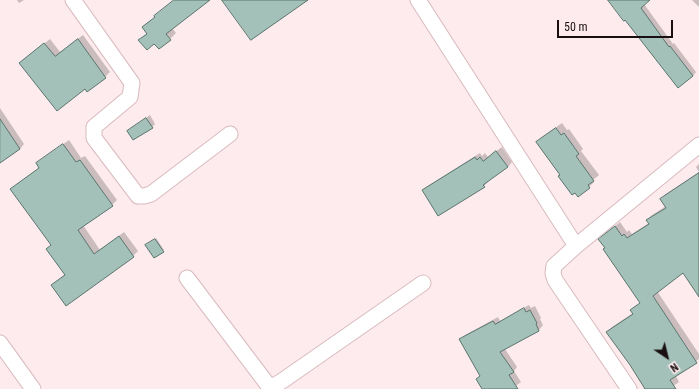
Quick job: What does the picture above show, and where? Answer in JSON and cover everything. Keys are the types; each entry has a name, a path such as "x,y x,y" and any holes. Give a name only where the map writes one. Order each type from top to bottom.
{"street":[{"path":"73,0 132,84 130,97 94,127 94,138 138,196 151,194 230,134"},
{"path":"422,2 576,246"},
{"path":"629,389 555,280 553,273 554,266 576,246 699,145"},
{"path":"187,278 270,389 423,284"},
{"path":"0,343 33,389"}],"building":[{"path":"174,0 210,0 166,34 171,40 159,49 154,44 147,50 138,40 147,34 142,27"},
{"path":"222,0 308,0 251,40"},
{"path":"608,0 650,0 641,8 669,47 670,46 693,76 678,88"},
{"path":"78,39 106,78 87,92 85,89 57,111 19,63 44,43 55,56"},
{"path":"146,118 153,128 133,140 127,131"},
{"path":"0,119 20,149 0,163"},
{"path":"556,128 561,135 564,133 579,154 576,156 594,181 588,185 590,188 578,197 575,193 572,195 558,176 560,175 536,142"},
{"path":"63,144 76,162 80,160 113,206 78,230 94,254 119,236 134,257 66,306 51,285 65,275 46,249 51,245 10,189 39,168 36,163"},
{"path":"496,151 508,167 483,185 485,187 438,216 422,190 475,157 477,160 480,157 483,161"},
{"path":"699,173 699,297 683,273 653,296 697,363 670,380 676,389 645,389 606,332 633,314 630,310 640,303 603,249 605,248 598,239 615,226 622,236 624,234 627,238 649,224 646,220 666,208 660,199"},
{"path":"155,239 164,252 154,258 145,245"},
{"path":"524,308 526,312 530,310 537,323 536,324 539,331 500,352 514,372 509,375 518,389 482,389 476,379 480,376 459,339 493,321 495,324"}]}
